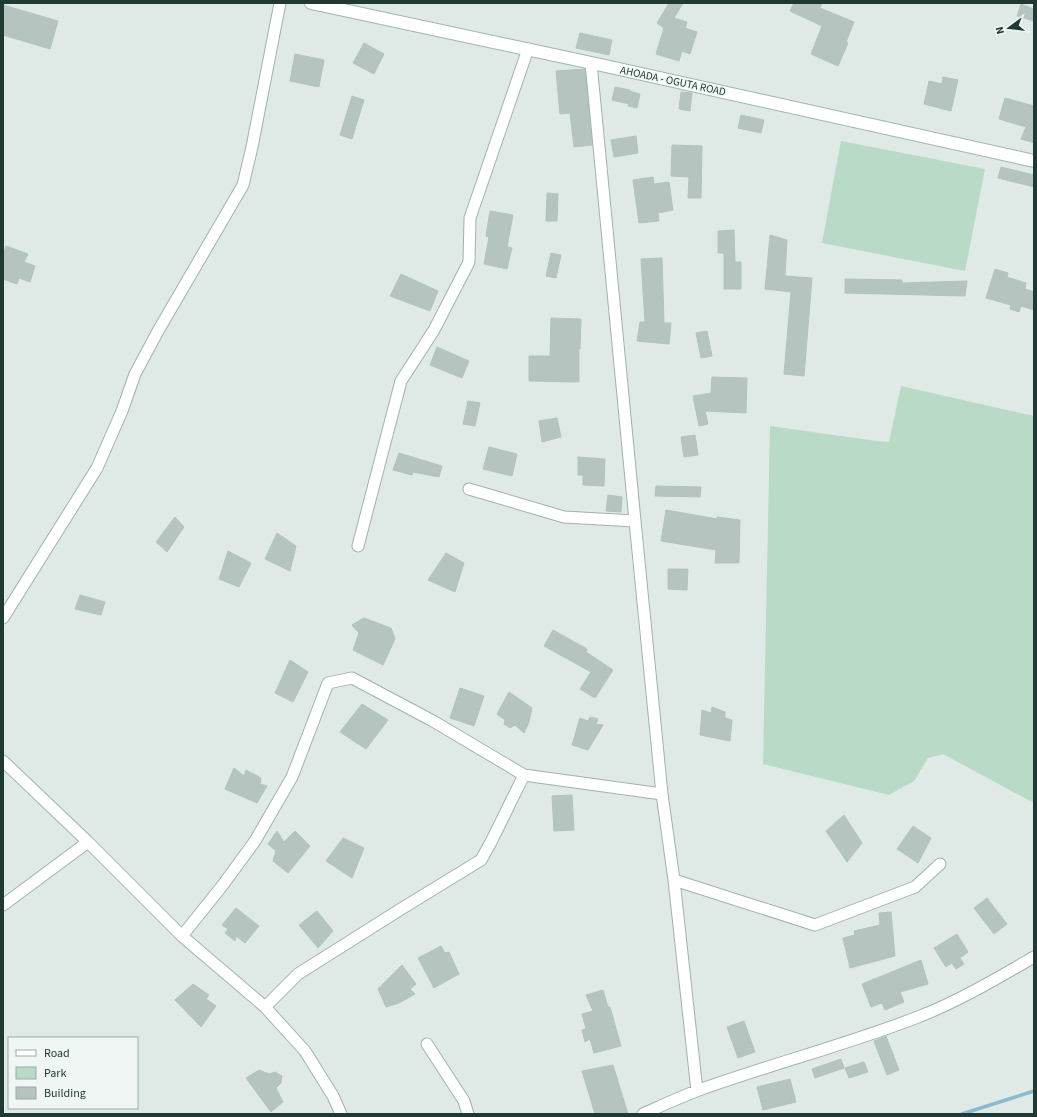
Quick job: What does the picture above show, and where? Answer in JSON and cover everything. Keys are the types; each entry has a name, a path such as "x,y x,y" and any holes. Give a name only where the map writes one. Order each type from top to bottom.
{"main road":[{"name":"AHOADA - OGUTA ROAD","path":"311,3 528,49 1034,161"}],"street":[{"path":"3,618 97,468 122,411 135,374 158,331 243,186 280,3"},
{"path":"358,546 402,381 434,330 469,262 470,218 528,49"},
{"path":"591,63 662,794 674,880 697,1091"},
{"path":"469,489 564,517 635,521"},
{"path":"182,936 222,886 255,841 292,777 328,683 352,678 432,721 524,775 662,794"},
{"path":"3,761 88,842 182,936 265,1007 305,1051 333,1096 341,1114"},
{"path":"265,1007 298,974 480,860 491,842 524,775"},
{"path":"3,905 88,842"},
{"path":"674,880 815,925 914,887 940,864"},
{"path":"643,1114 697,1091 791,1061 918,1017 958,999 1034,957"},
{"path":"427,1044 464,1101 468,1114"}],"green space":[{"path":"841,141 985,169 965,271 822,243"},
{"path":"901,386 1034,416 1034,803 943,754 928,758 914,781 889,795 763,764 770,426 889,442"}],"building":[{"path":"669,3 683,3 674,18 687,22 685,28 697,32 690,54 682,51 679,61 656,54 664,28 657,23"},
{"path":"794,3 822,3 820,8 854,22 846,42 848,43 838,66 811,54 822,26 790,11"},
{"path":"1021,4 1034,9 1034,21 1017,16"},
{"path":"3,5 58,21 50,49 3,35"},
{"path":"580,33 612,40 609,55 576,48"},
{"path":"364,43 384,54 374,74 353,63"},
{"path":"295,54 324,60 319,87 290,81"},
{"path":"585,69 592,145 574,147 570,113 560,114 556,71"},
{"path":"943,77 958,80 951,111 924,104 929,81 942,84"},
{"path":"615,87 640,94 637,108 628,106 629,104 612,100"},
{"path":"681,92 692,93 690,111 679,109"},
{"path":"352,96 364,100 352,139 340,135"},
{"path":"1005,98 1034,106 1034,143 1021,139 1026,127 999,119"},
{"path":"741,115 764,120 761,133 738,128"},
{"path":"636,136 638,153 614,157 611,140"},
{"path":"672,145 702,146 701,198 688,198 689,177 671,176"},
{"path":"1001,167 1034,175 1034,187 998,178"},
{"path":"653,177 654,184 669,182 673,210 658,213 659,221 639,223 633,180"},
{"path":"547,193 558,194 557,221 546,221"},
{"path":"490,211 513,215 507,247 512,248 507,269 484,264 489,237 486,236"},
{"path":"734,230 735,262 741,262 741,289 724,289 724,253 718,253 718,231"},
{"path":"770,235 787,240 785,276 812,278 804,376 784,374 791,292 765,289"},
{"path":"6,246 28,254 24,262 35,266 30,282 19,278 17,284 3,279 3,256"},
{"path":"551,253 561,255 556,278 546,276"},
{"path":"662,258 664,323 671,323 669,344 637,341 640,322 645,322 641,259"},
{"path":"995,269 1008,273 1007,277 1026,283 1025,289 1034,292 1034,310 1021,306 1019,312 1010,309 1011,305 986,298"},
{"path":"401,274 438,291 430,311 390,296"},
{"path":"845,279 902,280 902,283 967,281 965,296 845,293"},
{"path":"551,318 581,319 579,382 529,381 529,356 550,356"},
{"path":"707,331 712,356 701,358 696,333"},
{"path":"437,347 469,361 462,378 430,365"},
{"path":"712,377 747,378 746,413 705,411 708,424 699,426 693,396 711,393"},
{"path":"468,401 480,403 475,426 463,424"},
{"path":"557,418 561,437 542,442 539,421"},
{"path":"695,435 698,455 684,457 681,437"},
{"path":"489,447 517,454 512,476 483,469"},
{"path":"399,453 442,466 439,477 413,472 412,475 393,470"},
{"path":"578,457 605,459 604,486 583,485 583,475 578,475"},
{"path":"656,486 701,487 700,497 655,496"},
{"path":"608,495 622,497 621,512 606,511"},
{"path":"666,510 717,519 717,517 740,520 739,563 715,563 716,550 661,541"},
{"path":"175,517 184,527 167,552 156,542"},
{"path":"277,533 296,546 290,571 265,559"},
{"path":"228,551 251,563 239,587 219,579"},
{"path":"446,553 464,563 455,592 428,580"},
{"path":"668,569 688,569 687,590 668,589"},
{"path":"80,595 105,602 101,615 75,609"},
{"path":"364,618 391,628 395,639 383,665 353,650 359,633 352,625"},
{"path":"553,630 587,649 586,652 613,670 595,698 580,689 591,672 544,646"},
{"path":"290,660 308,672 293,702 275,693"},
{"path":"460,688 484,696 474,726 450,718"},
{"path":"509,692 532,708 529,722 524,733 515,725 510,728 504,724 505,720 497,714"},
{"path":"362,704 388,720 366,749 340,732"},
{"path":"712,707 725,712 725,718 732,720 730,741 700,735 702,710 711,713"},
{"path":"590,717 598,719 596,724 603,725 588,750 572,745 580,718 588,721"},
{"path":"234,768 244,776 246,770 261,778 260,784 267,786 257,803 225,789"},
{"path":"572,795 574,830 554,831 552,796"},
{"path":"844,815 862,843 847,862 826,831"},
{"path":"913,826 931,838 918,863 897,849"},
{"path":"277,831 284,842 295,831 310,846 288,873 273,861 276,851 268,844"},
{"path":"343,838 364,848 352,878 326,861"},
{"path":"987,898 1007,924 994,934 974,908"},
{"path":"236,908 259,926 245,943 236,936 235,941 225,933 228,929 222,925"},
{"path":"317,911 333,931 318,948 299,925"},
{"path":"891,912 895,956 850,968 843,938 855,935 854,931 880,925 879,913"},
{"path":"957,934 968,952 960,958 964,964 956,969 952,963 946,967 934,948"},
{"path":"441,946 445,953 449,952 459,974 434,988 418,958"},
{"path":"921,960 928,984 900,992 904,1002 885,1010 882,1003 871,1007 862,984"},
{"path":"402,965 416,984 410,989 415,994 399,1003 386,1007 378,989"},
{"path":"193,984 209,995 206,999 216,1006 201,1027 175,1000"},
{"path":"603,990 608,1007 610,1007 621,1046 594,1053 590,1039 585,1042 582,1030 586,1029 582,1014 593,1011 586,995"},
{"path":"744,1021 755,1052 738,1058 727,1027"},
{"path":"886,1036 899,1070 887,1075 874,1041"},
{"path":"841,1059 844,1068 815,1078 812,1069"},
{"path":"864,1062 868,1072 849,1078 845,1068"},
{"path":"613,1065 628,1114 595,1114 582,1071"},
{"path":"259,1070 269,1074 275,1072 282,1076 281,1083 276,1088 283,1102 271,1112 246,1078"},
{"path":"790,1079 796,1102 763,1110 757,1087"}],"waterway":[{"path":"962,1114 1034,1091"}]}
